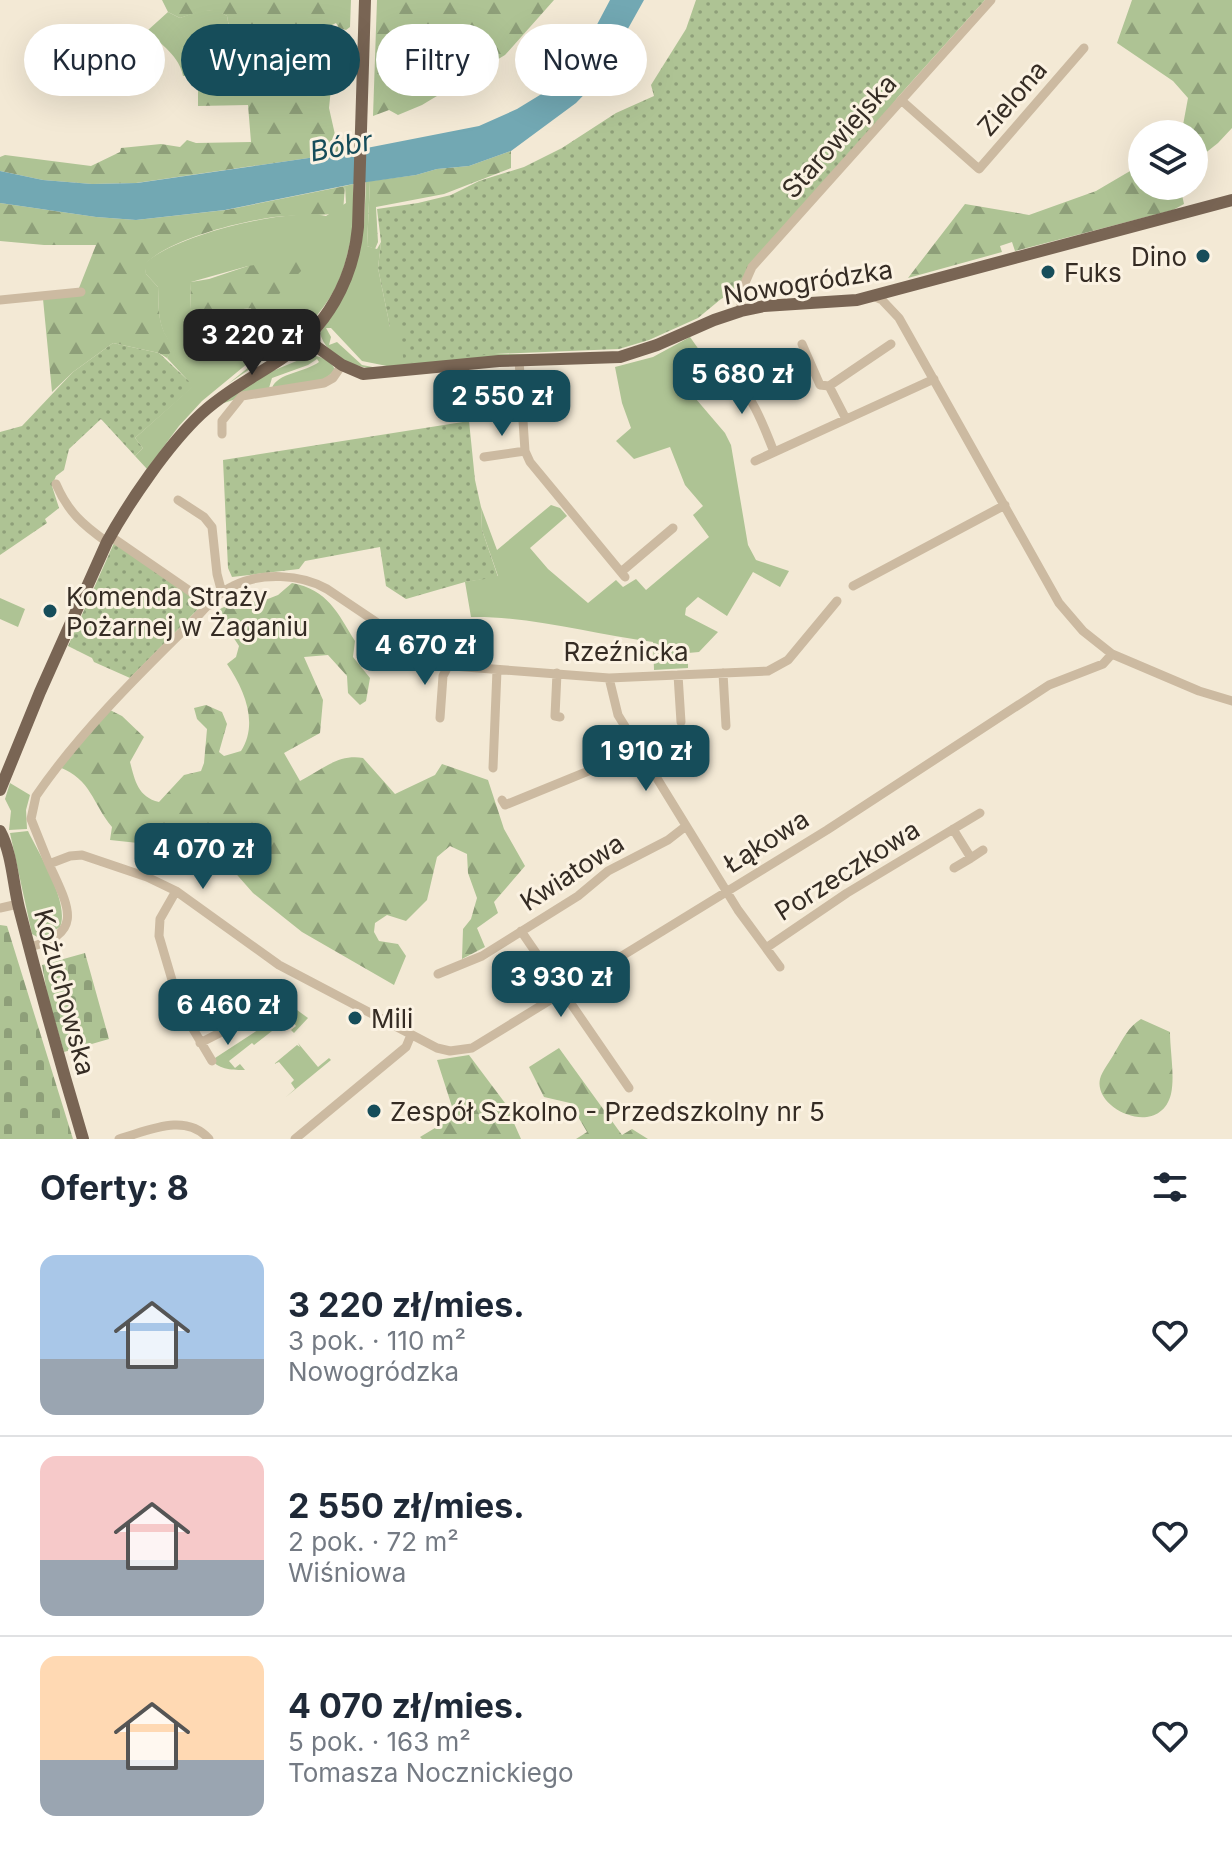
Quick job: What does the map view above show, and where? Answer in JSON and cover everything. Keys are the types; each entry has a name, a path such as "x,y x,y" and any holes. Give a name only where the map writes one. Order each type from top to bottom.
{"main road":[{"path":"1,784 109,539 159,465 193,422 231,390 284,357 306,339 327,315 340,292 356,246 358,227 365,0"},
{"name":"Nowogródzka","path":"306,339 342,365 363,374 519,360 620,357 741,311 764,306 840,303 873,296 1232,200"},
{"name":"Kożuchowska","path":"0,831 6,844 29,947 83,1139"},
{"name":"Kożuchowska","path":"0,844 7,856"}],"street":[{"name":"Starowiejska","path":"741,311 741,292 752,267 991,0"},
{"name":"Zielona","path":"901,100 979,169 1084,48"},
{"path":"899,318 895,300 902,289"},
{"path":"0,300 81,292"},
{"path":"873,296 882,300 899,318 1059,603 1083,631 1112,654 1199,691 1232,701"},
{"path":"802,344 820,385 829,386 891,344"},
{"path":"519,360 525,451 534,470 623,574 673,528"},
{"path":"222,434 222,421 242,396 324,383 333,378 342,365"},
{"path":"728,369 756,407 774,452"},
{"path":"755,461 934,379"},
{"path":"829,386 846,419"},
{"path":"484,457 525,451"},
{"path":"56,484 75,518 210,605"},
{"path":"178,500 204,517 212,527 222,593"},
{"path":"853,586 1005,505"},
{"name":"Rzeźnicka","path":"29,947 52,941 60,935 68,921 66,901 31,819 36,796 136,677 222,593 233,586 286,577 309,580 440,665 609,678 763,672 781,665 837,601"},
{"name":"Łąkowa","path":"411,1035 450,1051 472,1048 959,746 1049,685 1103,664 1112,654"},
{"path":"440,718 443,676 448,666"},
{"path":"493,768 497,670"},
{"path":"557,673 555,716 560,717"},
{"path":"723,673 726,726"},
{"path":"678,675 681,722"},
{"path":"609,678 618,715 726,892 780,967"},
{"path":"502,800 505,805 640,750"},
{"name":"Porzeczkowa","path":"766,948 847,893 980,813"},
{"name":"Kwiatowa","path":"438,974 482,956 578,896 608,871 668,840 686,826"},
{"name":"Porzeczkowa","path":"953,829 971,858"},
{"path":"954,868 983,850"},
{"path":"49,864 82,855 147,877 176,891 279,965 411,1035 406,1047 295,1139"},
{"path":"176,891 157,927 180,1007 212,1061"},
{"path":"0,908 18,904"},
{"path":"521,931 629,1088"},
{"path":"180,1007 217,988"},
{"path":"200,1043 241,1022"},
{"path":"119,1139 181,1124 192,1126 209,1139"}],"green space":[{"path":"162,0 351,0 350,24 229,24 227,16 221,13 198,12 180,18 168,12"},
{"path":"377,0 554,0 533,24 515,24 515,44 499,59 499,24 376,24"},
{"path":"696,0 985,0 898,97 841,172 747,277 742,288 721,299 698,318 649,340 619,349 494,354 404,363 398,327 390,327 378,268 381,242 377,209 451,195 479,181 524,167 562,148 616,113 654,96 651,85 686,29"},
{"path":"1132,0 1232,0 1232,128 1208,151 1208,120 1184,120 1188,98 1173,81 1117,43"},
{"path":"217,10 227,16 229,24 181,24 181,69 165,47 165,24 155,24 168,12 180,18 199,11"},
{"path":"376,29 376,96 437,96 398,115 389,110 373,116"},
{"path":"198,96 330,96 329,108 336,139 342,148 336,154 136,183 92,184 43,180 0,171 0,157 5,155 91,166 120,152 121,148 161,144 180,147 187,140 196,143 251,142 248,105 198,106"},
{"path":"511,151 511,168 444,194 376,207 378,242 375,249 367,246 370,181 469,166"},
{"path":"1128,172 1128,200 1183,200 1184,204 1173,210 1015,251 1012,242 1000,246 1002,252 908,278 965,204 1029,215 1096,191"},
{"path":"370,181 367,246 377,249 381,242 378,268 390,327 398,326 494,354 553,354 397,368 362,361 331,328 326,328 331,337 329,345 337,342 362,365 383,369 355,365 329,349 320,333 331,317 364,226 366,182"},
{"path":"353,184 352,233 341,275 331,296 303,330 286,344 228,384 282,340 302,317 311,318 311,312 300,314 281,336 202,401 147,469 135,456 143,448 135,438 193,386 167,358 173,346 161,325 158,287 146,274 144,264 180,243 231,226 285,216 326,216 346,203 345,186","holes":["248,266 254,316 252,308 197,315 190,309 191,282"]},
{"path":"345,186 343,212 274,217 242,223 187,239 156,255 145,264 146,274 158,287 162,325 174,346 167,358 159,353 113,343 73,372 52,392 43,299 79,288 96,245 0,241 0,203 136,220 226,210"},
{"path":"297,258 303,269 258,316 254,316 251,308 197,315 190,310 191,282 248,266"},
{"path":"690,337 702,354 720,370 690,392 725,433 731,445 748,545 756,560 789,571 780,587 753,572 727,616 698,597 686,608 685,615 718,632 699,652 688,653 688,668 654,670 653,642 539,622 471,617 465,582 498,576 482,530 481,507 497,550 551,505 560,508 567,516 530,548 548,569 588,603 616,580 623,587 636,579 646,590 709,537 693,515 703,506 685,485 670,447 634,459 616,441 631,428 615,367 653,357"},
{"path":"113,343 159,353 194,386 135,438 143,448 135,456 101,419 69,449 64,470 56,476 52,486 59,508 45,519 47,523 0,555 0,432 22,426 73,372"},
{"path":"311,355 325,360 335,370 325,379 272,388 280,379 319,362 317,359 272,378 269,388 218,405 258,377"},
{"path":"469,421 482,530 498,577 465,582 406,599 386,586 380,547 305,561 299,569 232,577 228,568 223,460"},
{"path":"114,543 203,604 130,678 68,646"},
{"path":"292,583 314,591 330,604 355,641 353,657 370,678 366,701 360,705 348,693 347,676 328,655 304,657 323,700 320,733 284,753 300,781 330,764 354,757 363,758 395,794 435,775 442,764 488,780 504,829 525,866 494,902 498,913 477,928 485,947 462,959 463,929 471,919 477,898 468,873 467,854 450,846 437,857 427,900 406,921 387,915 375,923 374,932 379,941 398,944 406,956 394,985 302,932 253,893 224,860 183,839 166,846 110,840 112,827 85,785 59,767 108,709 122,716 144,737 130,762 136,782 152,800 159,802 184,775 201,771 207,729 197,719 194,708 206,705 222,712 227,724 219,752 224,756 241,751 249,729 249,718 244,695 227,664 236,657 239,646 216,611 238,600 260,602 278,595"},
{"path":"0,598 25,609 18,627 0,619"},
{"path":"10,783 30,795 26,810 27,829 9,830 11,811 5,799"},
{"path":"28,831 61,905 60,927 41,939 32,934 10,833"},
{"path":"0,925 7,926 73,1139 0,1139"},
{"path":"85,953 109,1039 64,1052 42,965"},
{"path":"297,1010 308,1018 294,1033 291,1030 296,1026 290,1017 229,1061 235,1068 240,1064 245,1070 223,1068 212,1060 287,1011"},
{"path":"1141,1019 1170,1032 1173,1079 1165,1108 1154,1115 1142,1117 1129,1115 1107,1101 1100,1079 1126,1034"},
{"path":"298,1043 318,1067 329,1058 331,1060 286,1097 295,1089 291,1083 294,1080 279,1062 274,1064 297,1045 300,1047"},
{"path":"559,1048 622,1135 632,1129 648,1139 576,1139 587,1132 570,1103 544,1097 529,1067"},
{"path":"469,1055 505,1103 521,1139 420,1137 455,1116 437,1060"}],"water":[{"path":"610,0 644,0 631,24 597,24"},
{"path":"538,96 583,96 511,151 469,166 353,184 225,210 136,220 0,203 0,171 43,180 92,184 137,183 336,154 479,126"}],"place":[{"name":"Dino","path":"1203,256"},
{"name":"Fuks","path":"1048,272"},
{"name":"Komenda Straży Pożarnej w Żaganiu","path":"50,611"},
{"name":"Mili","path":"355,1018"},
{"name":"Zespół Szkolno - Przedszkolny nr 5","path":"374,1111"}],"water label":[{"name":"Bóbr","path":"341,146"}]}
